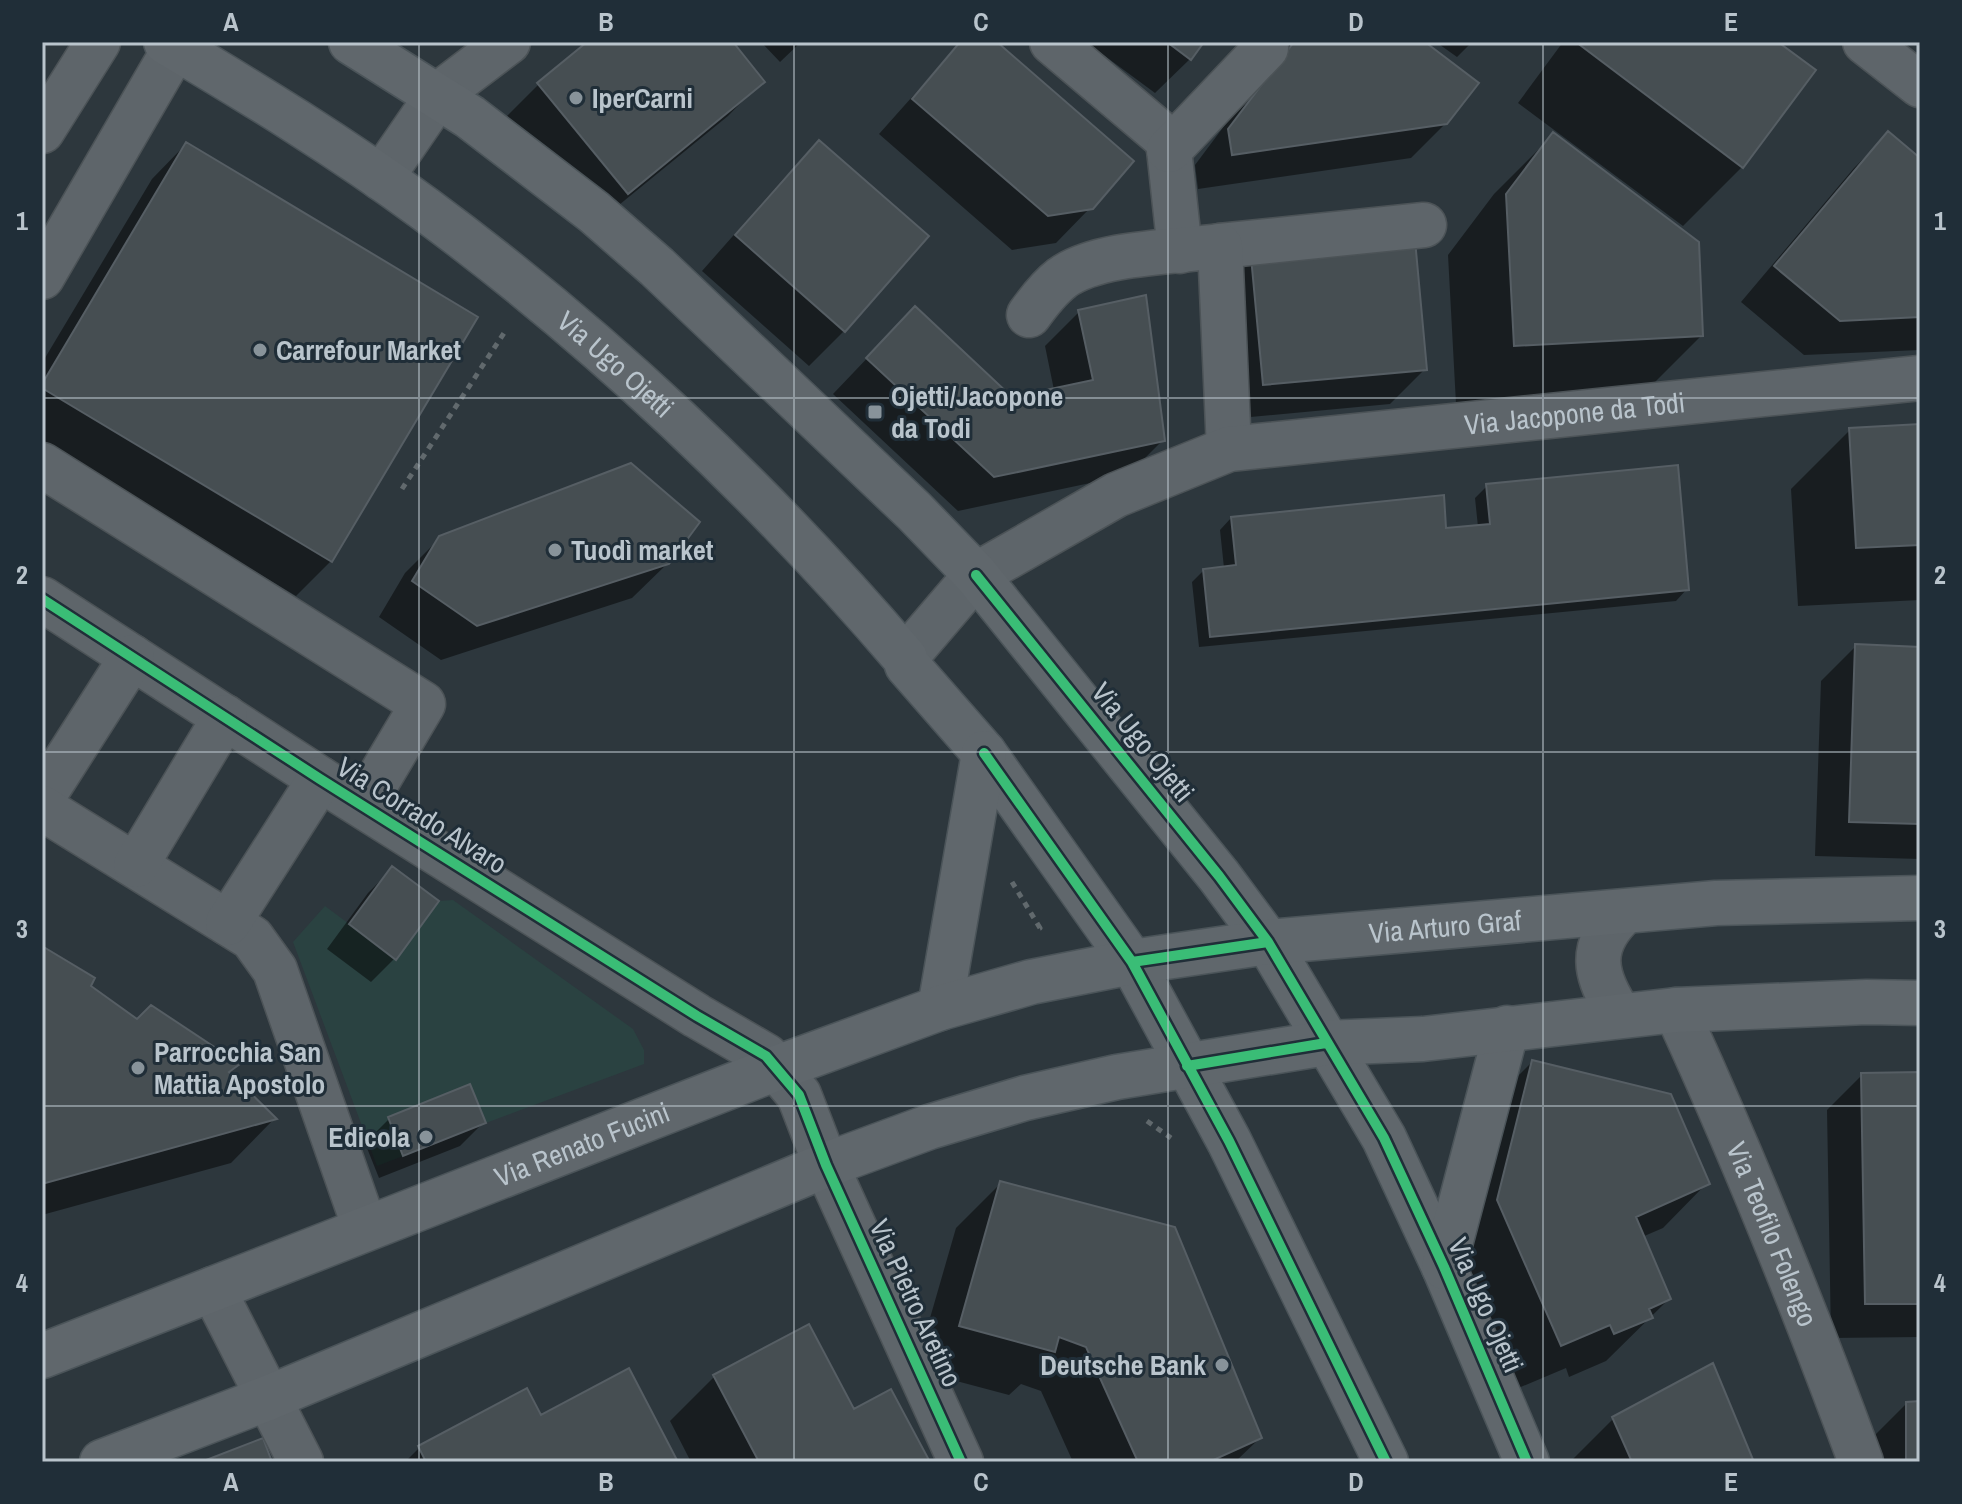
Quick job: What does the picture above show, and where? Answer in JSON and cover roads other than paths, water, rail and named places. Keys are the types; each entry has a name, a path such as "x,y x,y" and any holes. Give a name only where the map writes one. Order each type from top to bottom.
{"main road":[{"name":"Via Ugo Ojetti","path":"351,42 438,95 565,188 657,267 903,500 976,575 1268,942 1384,1138 1444,1267 1527,1462"},
{"name":"Via Ugo Ojetti","path":"170,45 311,131 425,209 596,348 717,457 843,584 905,658 907,665 984,753 1132,962 1187,1066"},
{"path":"940,1008 984,753"},
{"name":"Via Arturo Graf","path":"1132,962 1268,942 1716,903 1920,898"},
{"name":"Via Renato Fucini","path":"42,1356 777,1068 940,1008 1031,982 1132,962"},
{"path":"102,1462 268,1398 826,1165 929,1127 1025,1098 1117,1077 1326,1043 1423,1039 1676,1010 1867,1002 1920,1003"},
{"path":"1444,1267 1507,1028"},
{"path":"1187,1066 1229,1141 1386,1462"}],"street":[{"path":"42,131 98,42"},
{"path":"381,178 438,95 508,42"},
{"path":"1052,42 1168,140 1200,249 1229,449"},
{"path":"1865,42 1920,85"},
{"path":"42,277 170,45"},
{"path":"1169,150 1266,48"},
{"path":"1029,315 1050,288 1064,276 1105,260 1424,225"},
{"name":"Via Jacopone da Todi","path":"905,658 976,575 1116,495 1229,449 1920,378"},
{"path":"42,465 423,704 363,805"},
{"name":"Via Corrado Alvaro","path":"42,599 320,779 697,1016 766,1056 799,1095 826,1165"},
{"path":"42,798 132,657"},
{"path":"136,865 225,717"},
{"path":"228,923 320,779"},
{"path":"42,808 252,938 275,970 365,1228"},
{"path":"1620,1015 1601,978 1598,953 1607,929 1624,912"},
{"name":"Via Teofilo Folengo","path":"1676,1010 1739,1155 1861,1462"},
{"name":"Via Pietro Aretino","path":"826,1165 961,1462"},
{"path":"213,1289 301,1462"}],"place":[{"name":"IperCarni","path":"576,98"},
{"name":"Carrefour Market","path":"260,350"},
{"name":"Ojetti/Jacopone da Todi","path":"875,412"},
{"name":"Tuodì market","path":"555,550"},
{"name":"Parrocchia San Mattia Apostolo","path":"138,1068"},
{"name":"Edicola","path":"426,1137"},
{"name":"Deutsche Bank","path":"1222,1365"}]}
